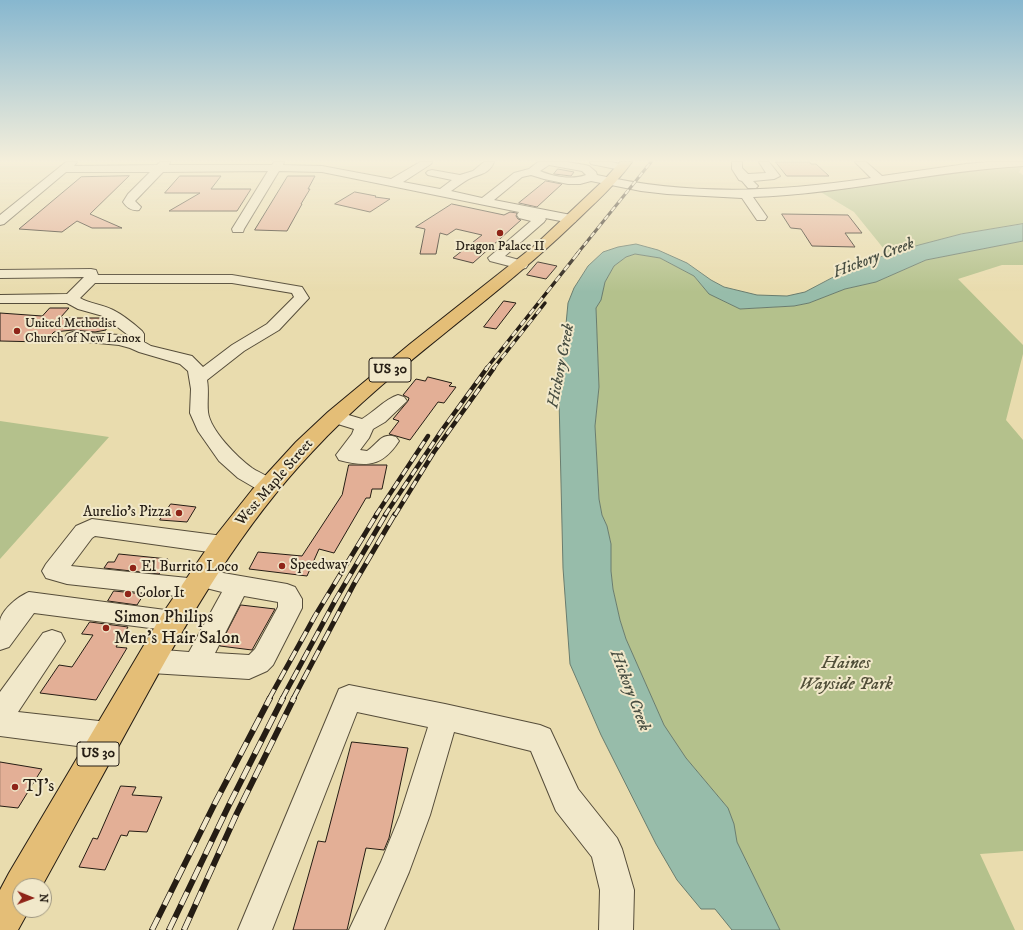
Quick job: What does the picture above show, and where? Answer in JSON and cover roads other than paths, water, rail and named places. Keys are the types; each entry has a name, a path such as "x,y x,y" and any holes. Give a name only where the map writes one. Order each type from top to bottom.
{"main road":[{"name":"West Maple Street","path":"27,878 173,621 197,583 240,521 304,447 335,417 416,348 521,265 585,205"},
{"path":"0,926 12,904"}],"street":[{"path":"0,220 18,205"},
{"path":"238,229 252,205"},
{"path":"506,205 571,219"},
{"path":"753,205 761,217"},
{"path":"499,210 540,219 495,258 521,265"},
{"path":"516,240 542,246"},
{"path":"0,274 91,273 91,279"},
{"path":"0,299 71,298 91,279 232,278 251,284 275,285 297,290 302,298 273,327 238,348 198,379"},
{"path":"71,298 75,303 90,307 115,318 136,334 136,344"},
{"path":"73,337 112,339 136,344 145,349 186,360 196,370 200,389 199,413 207,431 226,456 245,473 269,487"},
{"path":"335,417 364,426 378,418 398,401"},
{"path":"364,426 364,433 352,445 346,455 371,458 382,450 389,441"},
{"path":"151,661 249,667 258,663 264,657 290,608 290,599 287,594 238,585 67,575 54,571 84,532 92,527 223,546"},
{"path":"197,663 238,585"},
{"path":"0,639 22,608 29,602 173,621"},
{"path":"0,715 52,641"},
{"path":"255,930 349,698 445,717 540,739 567,800 606,849 617,890 616,930"},
{"path":"366,930 393,872 415,815 445,717"},
{"path":"0,723 108,736"}],"water":[{"name":"Hickory Creek","path":"1023,224 1023,241 926,260 876,282 845,289 809,303 794,306 740,309 709,294 694,276 660,258 635,254 626,257 614,266 605,282 601,300 596,308 599,387 595,426 599,499 602,515 607,526 611,544 613,589 626,639 664,725 686,758 728,808 734,824 737,842 780,930 732,930 715,909 701,909 677,880 656,844 601,735 570,664 563,568 559,398 568,303 574,288 588,266 603,252 618,247 636,244 658,250 687,263 711,280 724,287 757,295 787,296 805,292 860,263 919,245 961,234"}],"railway":[{"path":"577,254 616,205"},
{"path":"486,369 578,253"},
{"path":"493,369 545,303"},
{"path":"385,515 442,430 487,368"},
{"path":"395,515 434,452 494,368"},
{"path":"376,515 428,436"},
{"path":"269,699 315,616 377,514"},
{"path":"282,699 336,599 386,514"},
{"path":"293,699 354,584 395,514"},
{"path":"152,930 215,803 270,698"},
{"path":"169,930 229,805 283,698"},
{"path":"184,930 237,813 294,698"}],"place":[{"name":"Dragon Palace II","path":"500,233"},
{"name":"United Methodist Church of New Lenox","path":"17,331"},
{"name":"Aurelio's Pizza","path":"179,513"},
{"name":"Speedway","path":"282,566"},
{"name":"El Burrito Loco","path":"133,568"},
{"name":"Color It","path":"128,594"},
{"name":"Simon Philips Men's Hair Salon","path":"106,628"},
{"name":"TJ's","path":"15,787"}],"park label":[{"name":"Haines Wayside Park","path":"846,674"}]}
